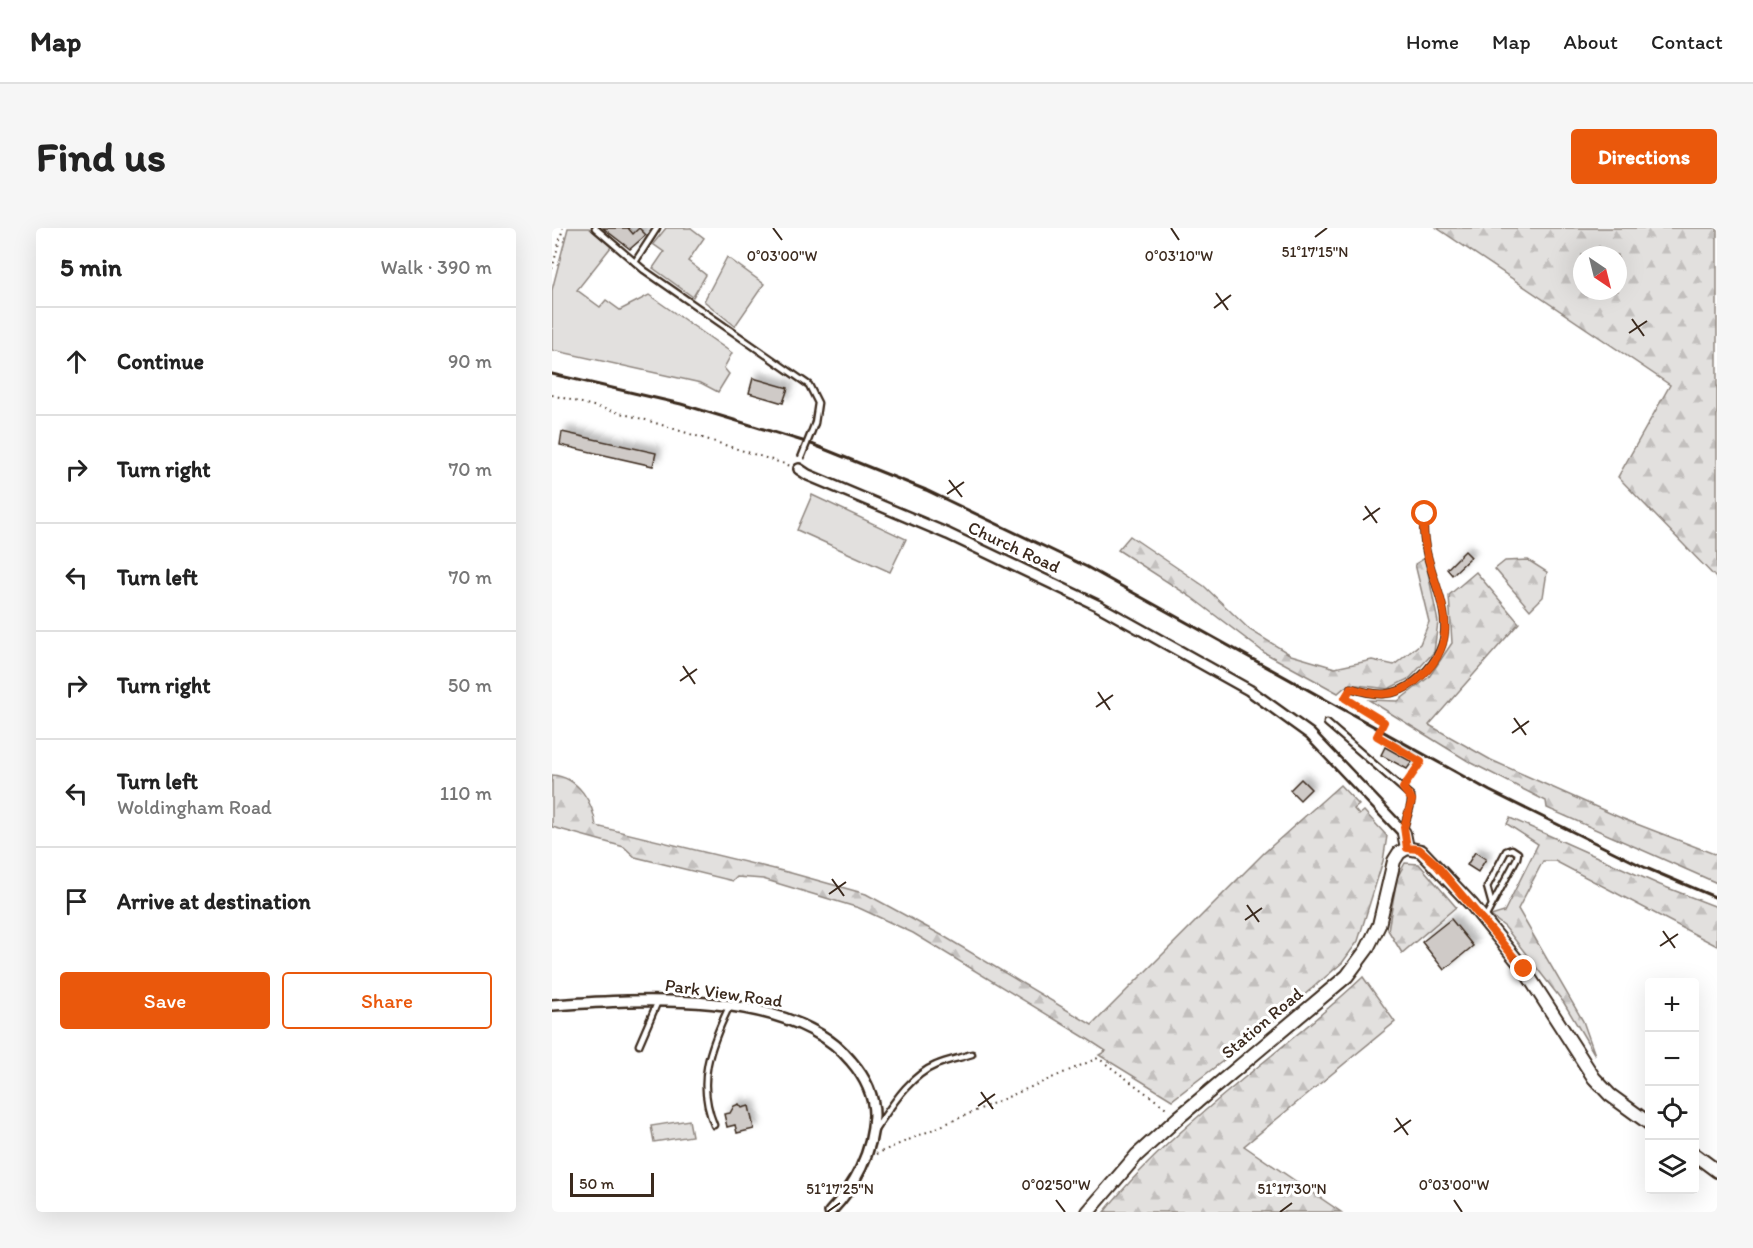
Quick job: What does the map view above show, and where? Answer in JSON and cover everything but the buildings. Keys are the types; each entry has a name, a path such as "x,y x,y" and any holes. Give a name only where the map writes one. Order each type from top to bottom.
{"street":[{"name":"Church Road","path":"799,469 808,475 948,534 1097,605 1249,690 1310,734 1404,833"},
{"path":"1404,833 1407,848 1421,851 1484,920 1528,976 1594,1078 1610,1095 1645,1120"},
{"name":"Station Road","path":"1088,1212 1137,1155 1347,976 1373,938 1379,925 1394,861 1399,853 1407,848"},
{"name":"Park View Road","path":"552,1005 659,999 729,1007 785,1017 824,1036 843,1051 867,1086 874,1106 874,1132 867,1153 854,1182 830,1212"},
{"path":"1699,1157 1717,1171"}],"lane":[{"path":"595,228 635,262 809,385 818,403 815,423 799,469"},
{"path":"635,262 657,228"},
{"path":"1351,688 1371,695 1383,695 1406,688 1427,671 1439,653 1445,638 1445,626 1438,586 1422,530 1425,514"},
{"path":"1327,723 1403,788 1412,800 1405,817 1404,833"},
{"path":"1484,920 1492,905 1518,855 1512,849 1506,851 1487,887 1492,905"},
{"path":"639,1045 659,999"},
{"path":"714,1125 707,1109 706,1074 709,1050 729,1007"},
{"path":"874,1132 908,1086 922,1072 935,1065 972,1054"}],"path":[{"path":"552,268 563,228"},
{"path":"552,394 646,420 799,469"},
{"path":"1351,688 1345,698 1384,722 1377,736 1421,762 1403,788"},
{"path":"867,1153 884,1152 1098,1058 1179,1117"}],"green space":[{"path":"568,228 589,228 611,247 577,290 600,307 606,300 620,310 649,295 732,353 724,368 729,374 718,392 701,383 552,350 552,290"},
{"path":"666,228 691,228 704,238 688,261 706,275 693,297 653,268 664,252 653,244"},
{"path":"1437,228 1717,228 1717,579 1618,477 1670,385"},
{"path":"727,257 764,284 735,326 704,301"},
{"path":"812,495 906,539 890,572 797,530"},
{"path":"1130,536 1204,586 1250,630 1291,655 1335,668 1372,660 1394,665 1420,644 1429,622 1415,564 1425,558 1438,622 1434,652 1410,678 1388,689 1357,685 1345,687 1338,693 1265,653 1191,597 1118,550"},
{"path":"1528,560 1547,572 1543,597 1530,610 1495,569 1505,561"},
{"path":"1476,572 1519,623 1429,725 1491,760 1621,818 1717,855 1717,883 1547,808 1546,801 1468,761 1369,700 1398,701 1429,677 1452,643 1449,595"},
{"path":"552,775 562,777 577,786 588,800 596,826 791,873 866,894 945,937 1092,1025 1265,852 1340,785 1359,805 1354,809 1359,815 1364,811 1387,836 1383,861 1358,941 1342,963 1258,1034 1172,1100 1099,1055 1106,1051 1089,1040 913,933 859,908 763,879 737,877 733,881 635,857 624,847 552,827"},
{"path":"1510,818 1660,885 1717,907 1717,946 1555,861 1543,861 1518,909 1583,1021 1595,1055 1564,1003 1505,927 1491,916 1504,912 1538,844 1507,824"},
{"path":"1405,863 1419,864 1456,907 1402,953 1388,930 1397,878"},
{"path":"1363,977 1395,1022 1244,1146 1341,1212 1104,1212 1163,1148"},
{"path":"689,1120 692,1136 654,1142 651,1126"}],"railway":[{"path":"552,374 681,404 809,443 926,490 1087,567 1490,791 1646,868 1717,898"}],"route":[{"path":"1425,514 1422,530 1438,586 1445,626 1445,638 1439,653 1427,671 1406,688 1383,695 1371,695 1351,688 1345,698 1384,722 1377,736 1421,762 1403,788 1412,800 1405,817 1404,837 1407,848 1419,849 1434,862 1524,969"}]}
